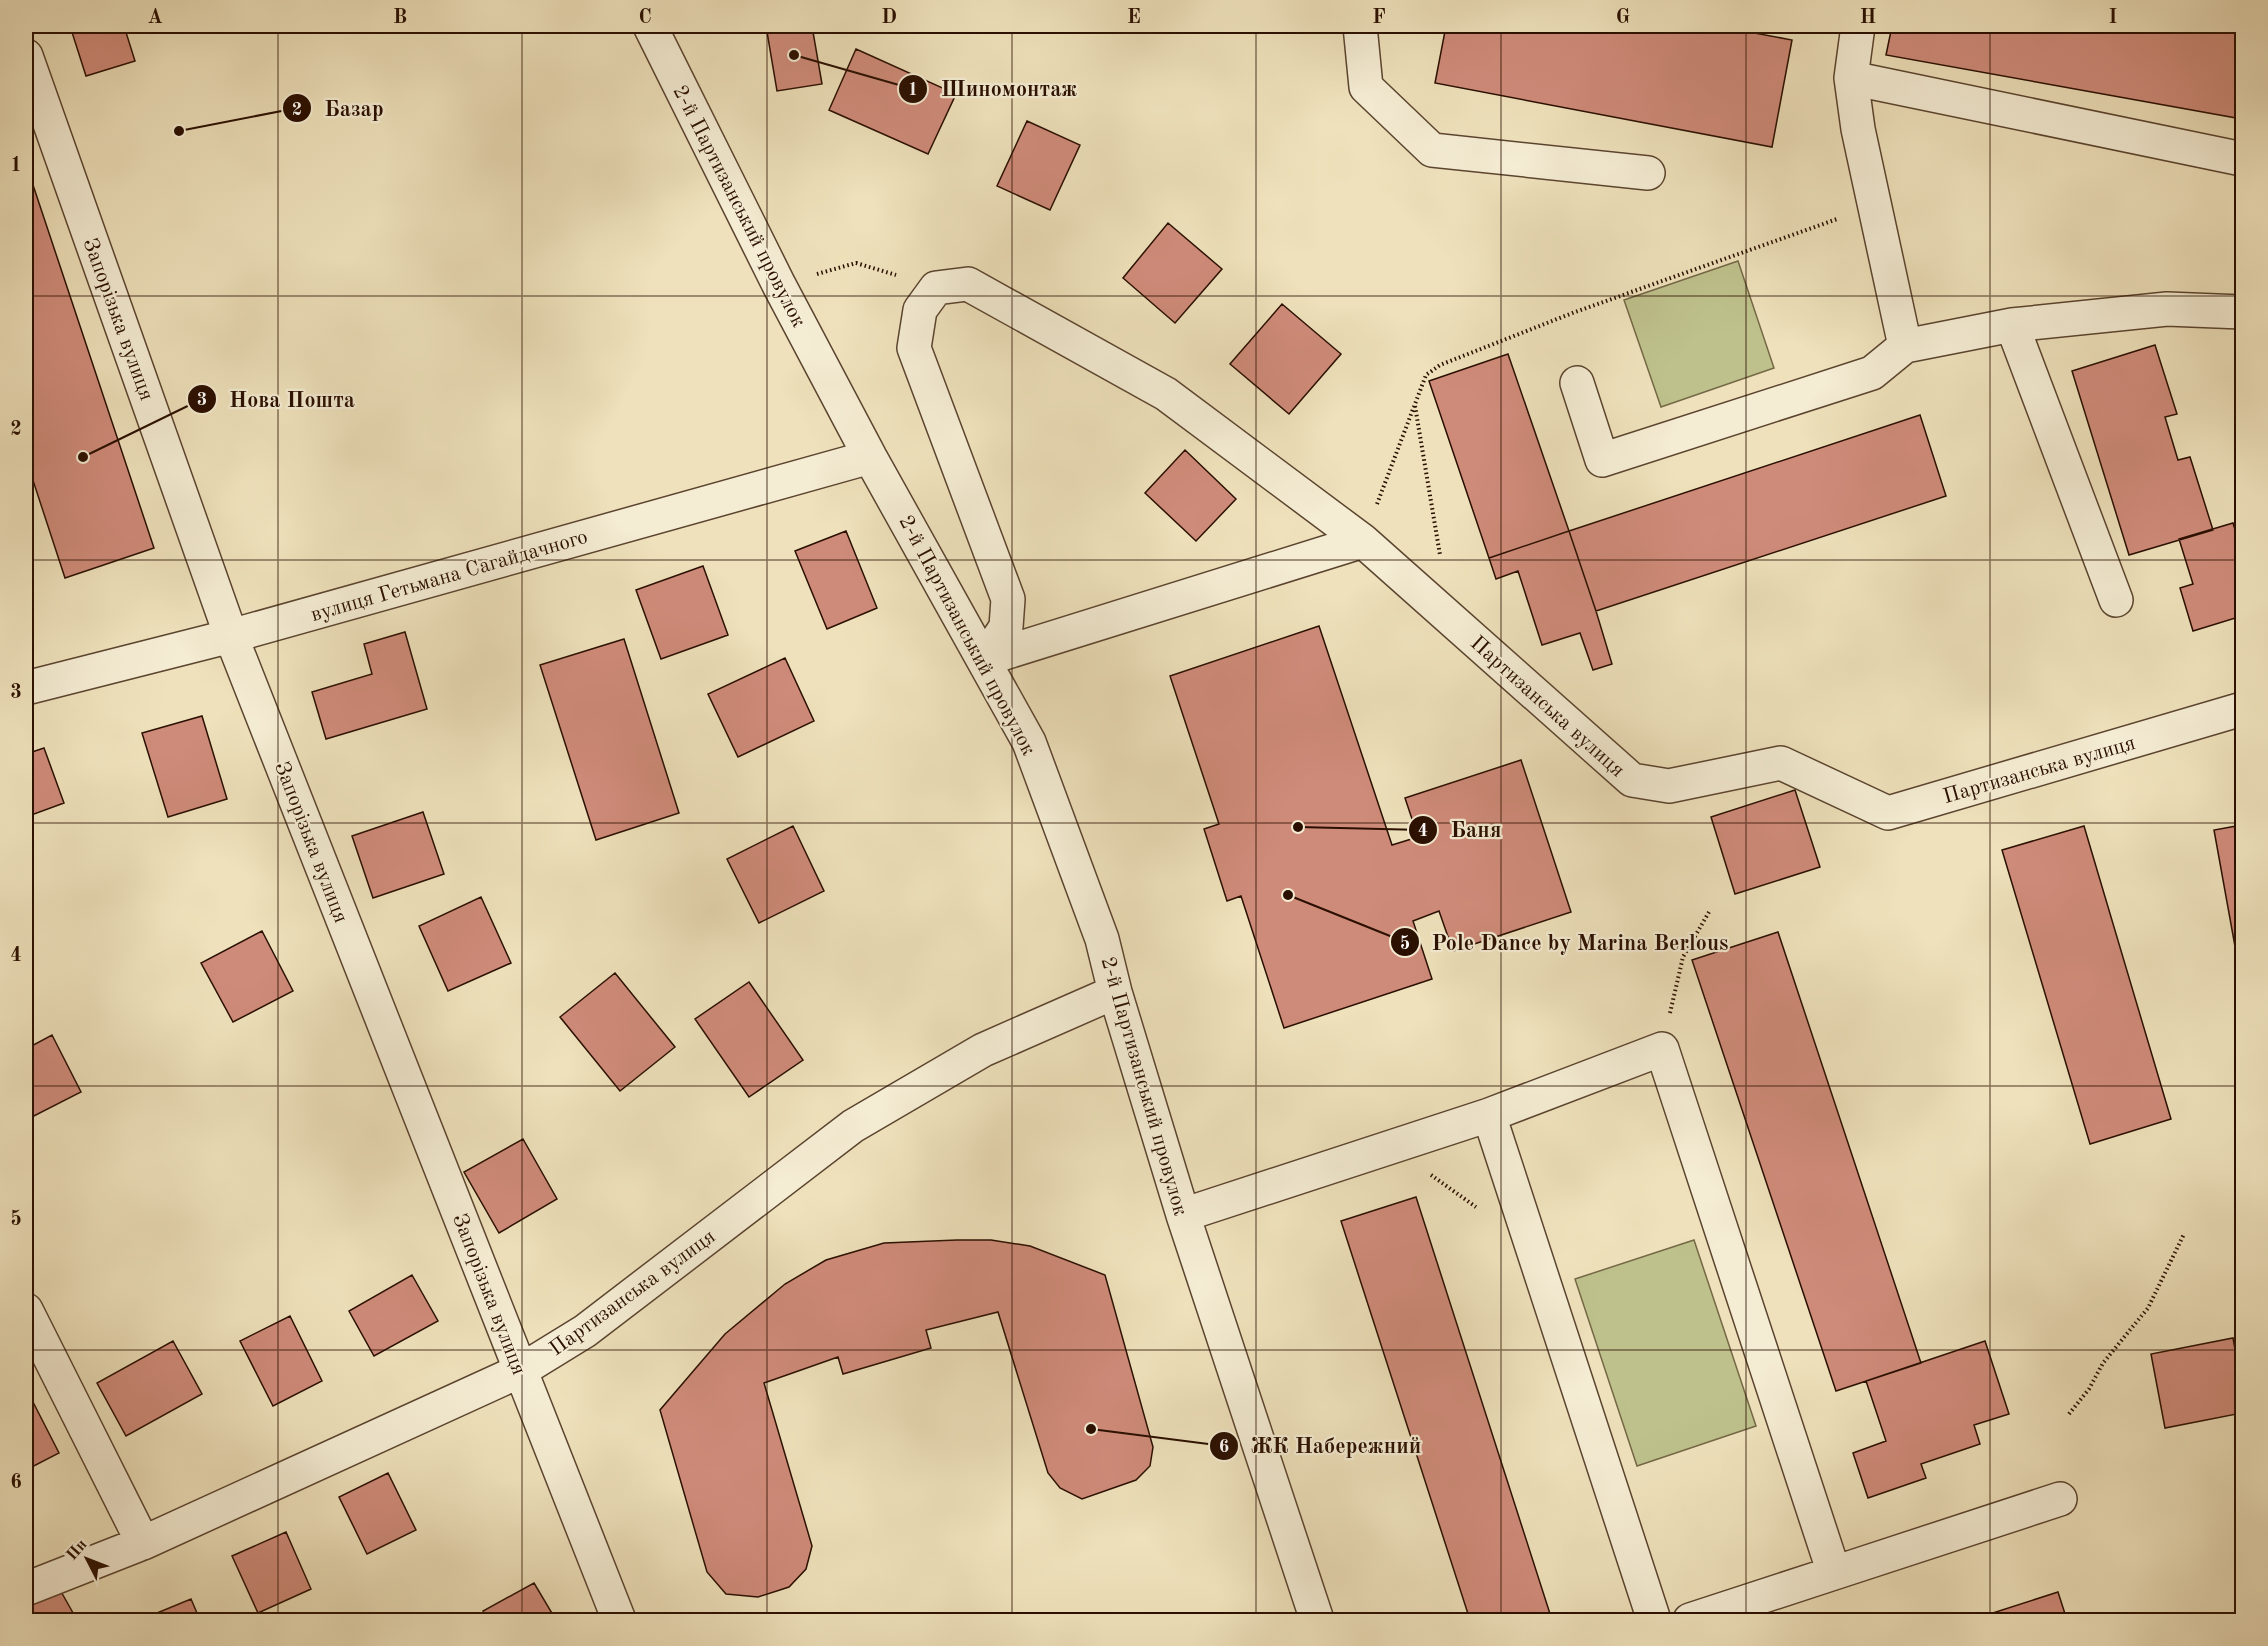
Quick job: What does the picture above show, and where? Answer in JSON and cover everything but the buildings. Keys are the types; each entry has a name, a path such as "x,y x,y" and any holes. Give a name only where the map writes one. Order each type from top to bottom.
{"street":[{"name":"2-й Партизанський провулок","path":"650,26 779,285 870,457 985,659 1029,742 1102,939 1115,992 1183,1215 1317,1620"},
{"path":"1360,26 1366,87 1432,150 1648,173"},
{"path":"1858,26 1851,78 1858,129 1905,346"},
{"name":"Запорізька вулиця","path":"26,56 231,636 620,1620"},
{"path":"1851,78 2242,159"},
{"name":"Партизанська вулиця","path":"936,288 968,284 1166,394 1363,541 1632,780 1669,786 1781,763 1888,813 2242,709"},
{"path":"936,288 920,310 914,348 1008,599 1006,627 985,659"},
{"path":"1577,383 1602,460 1872,373 1905,346 2012,325 2168,309 2242,312"},
{"path":"2012,325 2116,600"},
{"name":"вулиця Гетьмана Сагайдачного","path":"26,688 231,636 870,457"},
{"path":"985,659 1363,541"},
{"name":"Партизанська вулиця","path":"26,1589 143,1543 520,1371 585,1331 853,1126 983,1050 1115,992"},
{"path":"1183,1215 1489,1115 1662,1049 1834,1573"},
{"path":"1489,1115 1654,1620"},
{"path":"26,1310 143,1543"},
{"path":"1690,1620 2060,1499"}],"path":[{"path":"1363,541 1426,375 1440,364 1575,312 1874,205"},
{"path":"779,285 856,263 936,288"},
{"path":"1415,405 1450,619"},
{"path":"1662,1049 1683,957 1709,912"},
{"path":"1391,1147 1532,1247"},
{"path":"2069,1414 2089,1389 2103,1363 2148,1308 2184,1233"}],"green space":[{"path":"1738,261 1774,368 1661,407 1624,300"},
{"path":"1694,1240 1756,1426 1637,1466 1575,1279"}],"place":[{"name":"Шиномонтаж","path":"794,55"},
{"name":"Базар","path":"179,131"},
{"name":"Нова Пошта","path":"83,457"},
{"name":"Баня","path":"1298,827"},
{"name":"Pole Dance by Marina Berlous","path":"1288,895"},
{"name":"ЖК Набережний","path":"1091,1429"}]}
